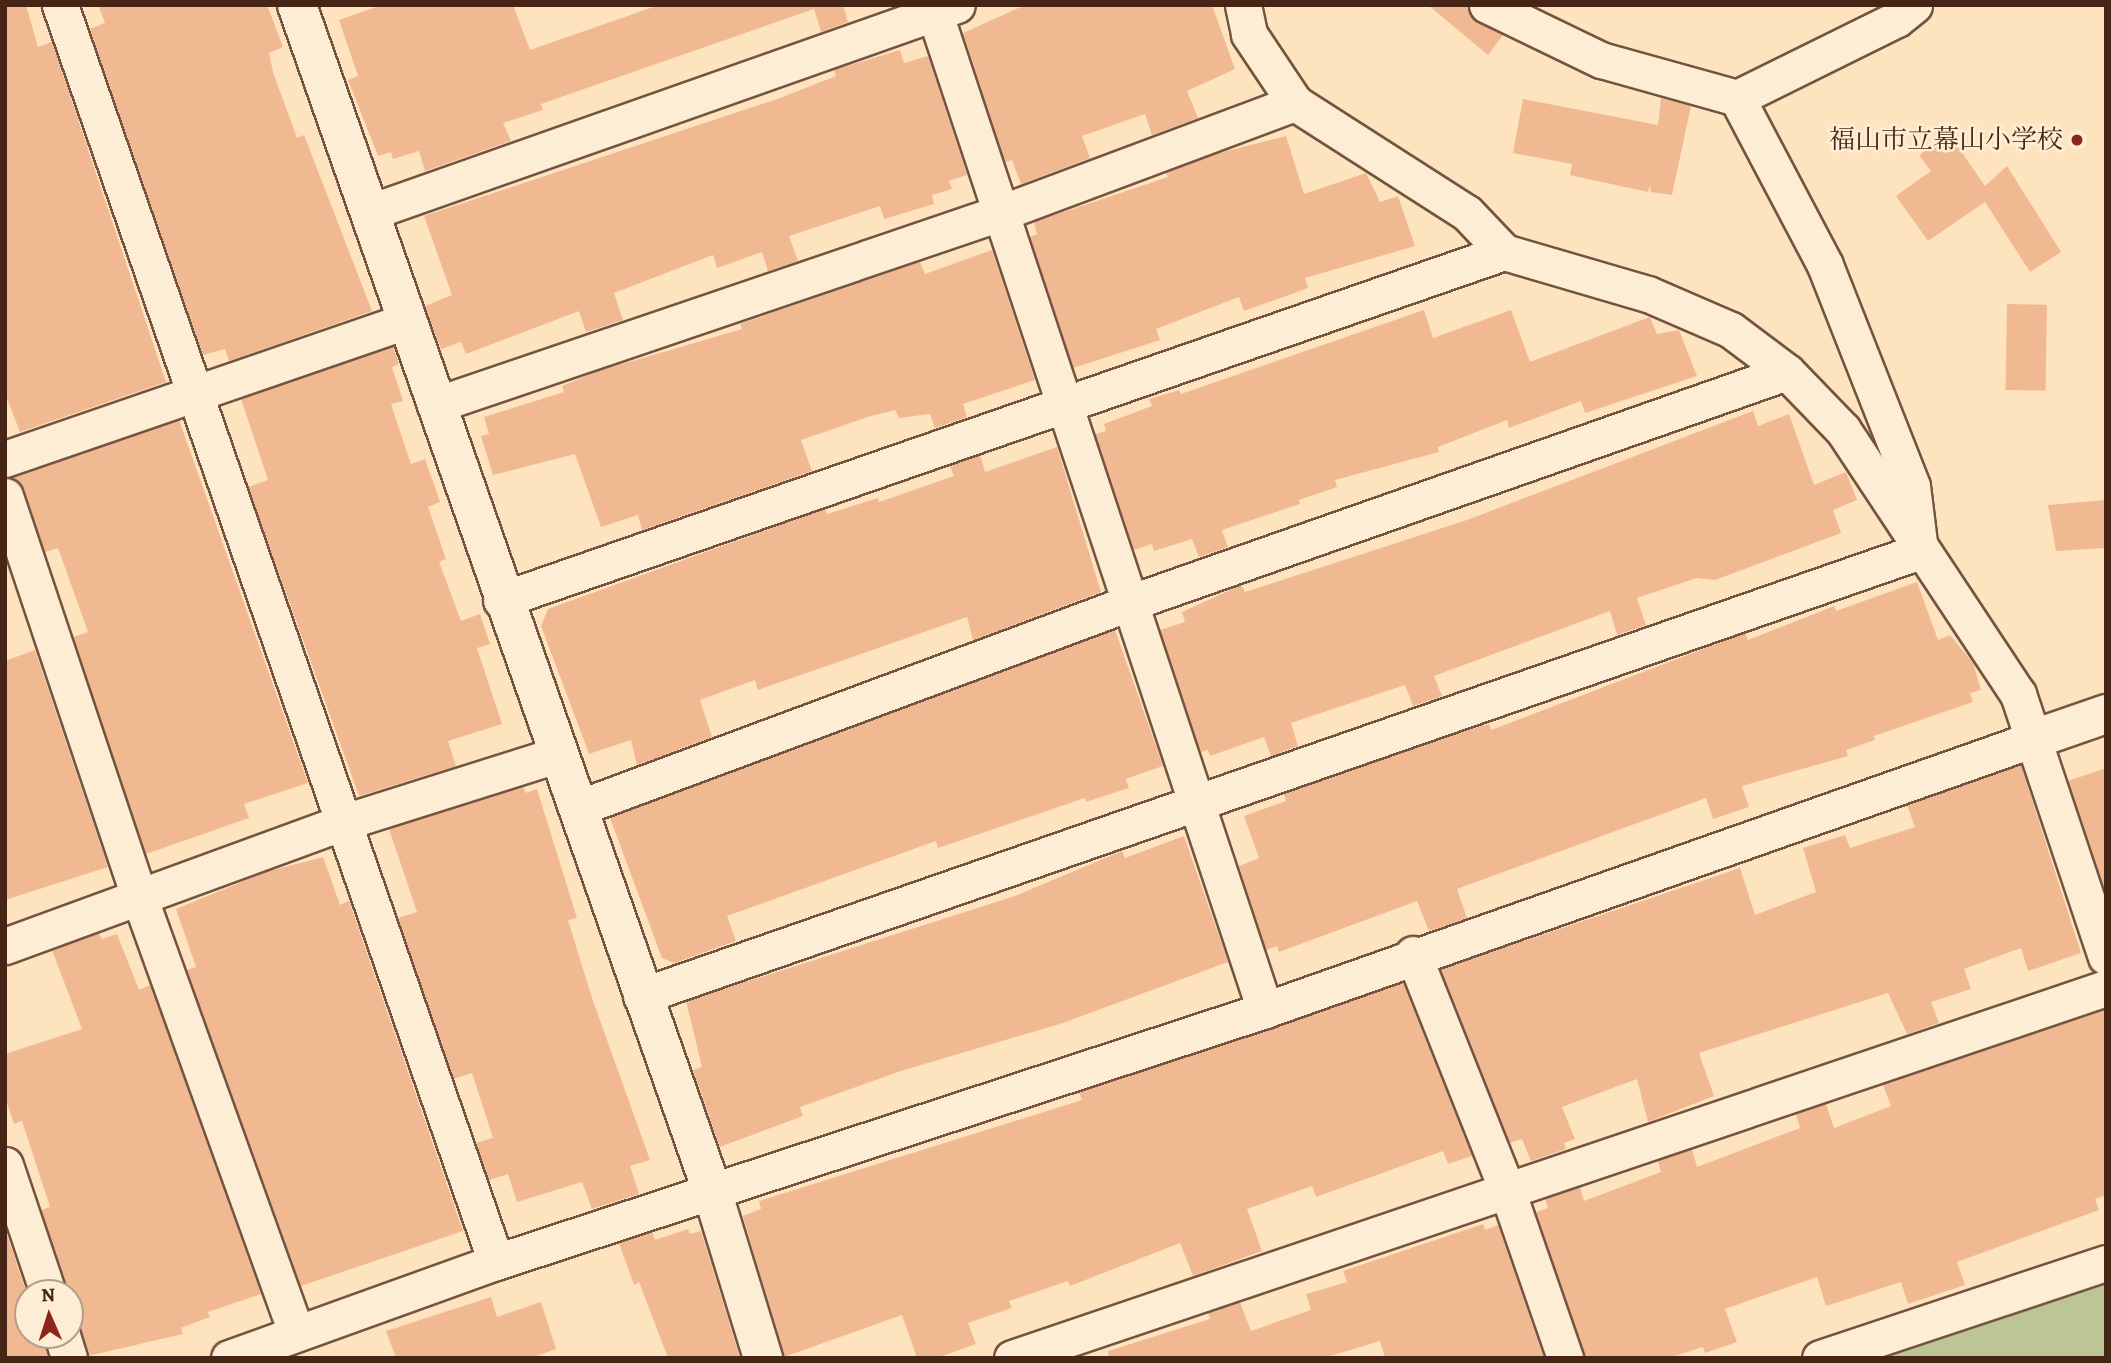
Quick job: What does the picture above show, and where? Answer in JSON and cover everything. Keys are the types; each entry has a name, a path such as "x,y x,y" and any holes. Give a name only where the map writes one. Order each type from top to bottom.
{"street":[{"path":"60,5 496,1262"},
{"path":"297,5 373,211 501,600 556,755 578,808 641,996 712,1191 763,1358"},
{"path":"1243,5 1249,34 1295,103 1467,214 1504,252 1648,294 1731,330 1787,372 1843,430 1920,551 2018,694 2106,957"},
{"path":"1487,5 1601,60 1737,98 1897,19 1914,5"},
{"path":"373,211 941,8 1003,212 1265,1010"},
{"path":"1737,98 1825,265 1912,486 1920,551"},
{"path":"435,405 1003,212 1295,103"},
{"path":"501,600 1504,252"},
{"path":"5,459 408,320"},
{"path":"578,808 1132,602 1787,372"},
{"path":"5,496 139,899 296,1332"},
{"path":"641,996 1920,551"},
{"path":"229,1358 496,1262 1265,1010 1413,954 2106,714"},
{"path":"5,946 344,822 556,755"},
{"path":"1413,954 1508,1193 1565,1358"},
{"path":"1012,1358 1508,1193 2106,988"},
{"path":"5,1166 43,1279"},
{"path":"1820,1358 2106,1263"}],"green space":[{"path":"2106,1284 2106,1358 1884,1358"}],"building":[{"path":"5,5 26,5 38,47 52,42 166,382 20,432 5,393"},
{"path":"98,5 267,5 283,47 269,53 273,72 297,138 304,135 372,311 229,361 225,349 203,355 90,29 105,23"},
{"path":"382,5 513,5 530,50 659,5 843,5 848,22 821,32 814,9 541,104 543,110 503,123 511,141 425,171 419,151 393,159 391,152 378,156 348,80 358,76 339,20"},
{"path":"1025,5 1212,5 1235,69 1187,91 1198,118 1152,135 1145,114 1082,136 1090,158 1021,184 1012,160 1005,162 963,33"},
{"path":"1428,5 1467,5 1478,23 1503,35 1488,55"},
{"path":"900,50 904,63 928,56 967,175 949,181 952,189 932,195 934,204 884,219 880,206 789,236 798,261 768,271 762,252 717,268 713,255 614,293 623,320 586,332 579,311 466,354 461,342 441,349 425,306 452,295 424,216 780,98 836,76 834,70"},
{"path":"1661,98 1691,106 1672,195 1651,192 1650,185 1648,192 1570,175 1572,164 1513,153 1523,99 1658,125"},
{"path":"1949,134 1985,186 2007,166 2061,252 2030,272 1985,202 1928,241 1896,196 1931,171 1919,155"},
{"path":"1286,136 1304,194 1366,173 1380,202 1398,196 1415,246 1305,278 1308,288 1244,311 1239,297 1156,329 1160,340 1073,368 1030,237 1037,234 1034,222 1168,177 1166,173 1212,155"},
{"path":"992,250 1035,380 963,404 967,417 935,428 930,414 899,418 895,410 801,440 812,471 642,530 638,515 601,527 575,454 493,475 481,436 489,434 484,417 564,392 562,386 598,371 742,329 740,324 920,262 925,274"},
{"path":"2007,304 2047,305 2045,391 2005,390"},
{"path":"1424,310 1433,338 1511,310 1530,362 1650,317 1657,334 1679,330 1697,376 1585,413 1581,401 1509,428 1507,420 1438,447 1439,452 1335,480 1337,487 1299,500 1300,504 1222,530 1228,547 1199,557 1192,539 1154,551 1152,544 1134,550 1095,434 1106,431 1104,424 1152,406 1149,399 1179,390 1181,394"},
{"path":"393,346 399,364 392,367 403,401 391,404 411,464 425,459 440,502 428,507 446,559 439,562 461,621 480,614 490,644 477,648 502,724 448,741 456,766 359,796 248,487 268,480 241,399"},
{"path":"1753,411 1758,426 1789,414 1814,485 1846,472 1857,500 1833,510 1841,533 1715,580 1697,578 1637,598 1646,625 1617,635 1610,611 1434,676 1442,696 1413,706 1405,685 1291,723 1298,746 1271,756 1264,737 1210,756 1208,750 1201,752 1160,630 1185,622 1182,612 1241,585 1245,592 1467,520"},
{"path":"179,420 308,783 244,804 249,818 146,854 73,637 88,632 58,548 45,552 24,490 12,478"},
{"path":"1057,447 1101,592 973,640 967,617 758,690 755,680 700,700 712,737 637,765 631,740 589,754 541,626 548,609 825,509 827,514 878,498 879,502 954,476 950,466 980,455 985,472"},
{"path":"2106,500 2106,548 2056,551 2048,505"},
{"path":"1917,582 1938,640 1950,635 1973,663 1981,690 1970,693 1973,702 1874,736 1875,740 1846,750 1848,756 1742,786 1749,807 1713,819 1706,798 1457,889 1467,918 1429,931 1417,901 1279,952 1277,946 1266,950 1239,866 1259,858 1244,816 1286,801 1284,794 1455,734 1489,724 1491,730 1745,633 1748,640 1834,606 1836,611"},
{"path":"1115,630 1163,766 1126,779 1129,788 1086,802 1085,798 938,848 936,841 727,916 736,941 674,963 662,958 610,818"},
{"path":"35,650 108,867 5,900 5,661"},
{"path":"2021,765 2081,953 2028,971 2021,948 1964,969 1971,989 1931,1002 1939,1023 1907,1034 1888,993 1699,1053 1714,1096 1648,1122 1637,1079 1562,1107 1575,1139 1564,1143 1566,1149 1531,1161 1522,1139 1510,1143 1441,969 1740,868 1755,915 1816,892 1803,848 1845,835 1850,848 1915,827 1907,805"},
{"path":"2106,768 2106,893 2068,781"},
{"path":"523,786 526,793 537,789 577,918 568,920 592,998 650,1160 630,1166 639,1194 592,1209 582,1182 517,1202 508,1174 489,1180 476,1143 493,1138 472,1073 454,1079 398,918 417,912 389,829"},
{"path":"1184,836 1228,962 1063,1023 901,1071 800,1107 803,1116 720,1147 693,1070 702,1067 686,1001 1015,896 1122,851 1125,858"},
{"path":"323,857 340,905 349,901 463,1231 301,1286 187,970 196,967 176,909 266,872"},
{"path":"99,933 102,939 117,934 139,990 150,985 261,1294 208,1312 210,1317 181,1328 183,1334 88,1356 84,1341 84,1279 65,1279 41,1210 50,1207 22,1121 14,1124 5,1097 5,1054 82,1029 52,950"},
{"path":"1403,983 1472,1156 1448,1164 1443,1151 1316,1197 1312,1186 1247,1209 1262,1251 1193,1276 1180,1243 1070,1286 1068,1281 1009,1301 1012,1308 968,1323 976,1344 937,1358 917,1358 902,1315 784,1357 743,1216 761,1209 759,1201 1082,1100 1079,1092"},
{"path":"2106,1009 2106,1195 2095,1199 2099,1210 1957,1262 1965,1285 1908,1304 1901,1282 1826,1306 1817,1277 1725,1309 1737,1342 1705,1353 1703,1347 1669,1358 1585,1358 1536,1212 1548,1208 1545,1199 1580,1187 1584,1201 1661,1172 1658,1161 1692,1149 1697,1167 1800,1128 1796,1114 1826,1104 1834,1128 1891,1106 1883,1085"},
{"path":"1483,1224 1485,1230 1498,1225 1544,1358 1385,1358 1380,1341 1324,1358 1109,1358 1108,1351 1210,1319 1208,1313 1240,1302 1251,1331 1311,1310 1306,1294 1347,1282 1343,1271"},
{"path":"5,1229 22,1279 14,1279 14,1349 46,1349 48,1358 5,1358"},
{"path":"688,1229 690,1234 701,1231 740,1358 668,1358 639,1282 634,1285 619,1243 652,1232 655,1240"},
{"path":"491,1297 497,1317 541,1302 556,1349 531,1358 396,1358 386,1331"}],"place":[{"name":"福山市立幕山小学校","path":"2077,140"}]}
